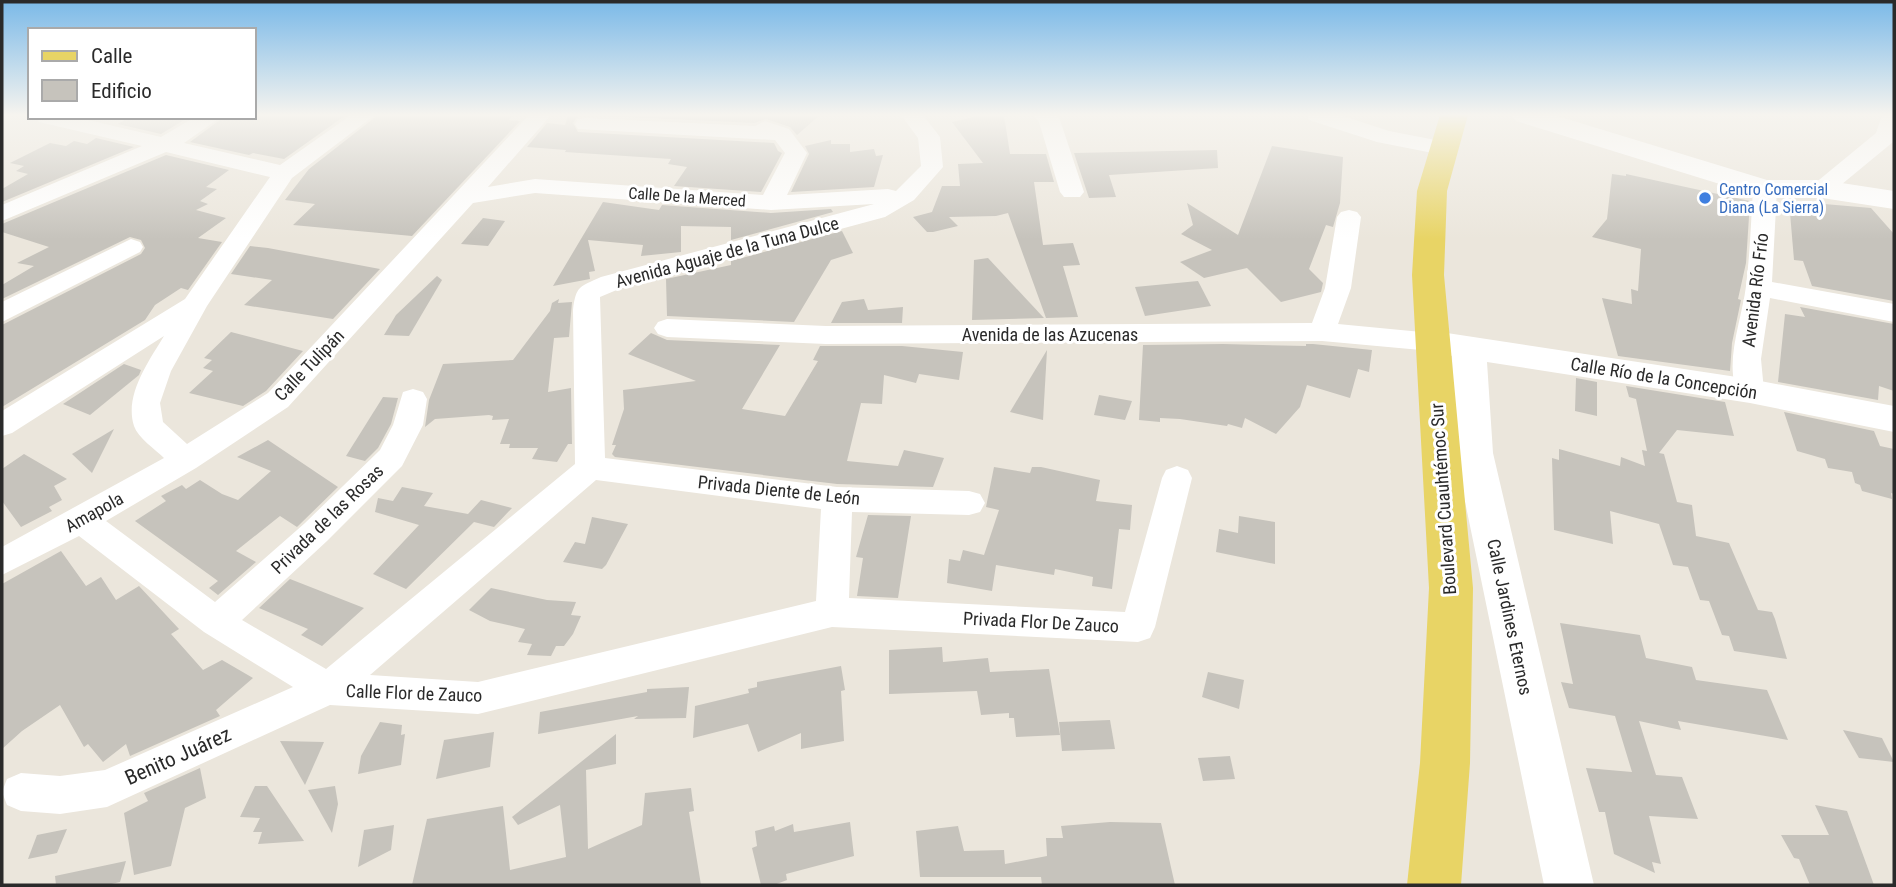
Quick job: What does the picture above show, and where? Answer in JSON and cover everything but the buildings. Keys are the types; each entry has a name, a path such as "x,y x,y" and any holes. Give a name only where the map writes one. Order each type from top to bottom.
{"main road":[{"name":"Boulevard Cuauhtémoc Sur","path":"1434,885 1444,763 1451,588 1450,345 1428,275 1432,191 1441,156"}],"street":[{"path":"2,214 137,156"},
{"path":"216,156 284,173"},
{"path":"185,460 149,426 146,403 157,371 195,304 284,173 307,156"},
{"name":"Calle Tulipán","path":"185,460 278,400 504,156"},
{"path":"771,203 794,156"},
{"name":"Avenida Aguaje de la Tuna Dulce","path":"590,468 586,310 588,293 611,283 877,212 906,195 932,167 931,156"},
{"path":"1061,156 1072,192"},
{"path":"1659,156 1765,189 1822,189 1894,200"},
{"path":"1822,189 1861,156"},
{"name":"Calle De la Merced","path":"468,197 535,186 771,203 906,195"},
{"name":"Avenida Río Frío","path":"1750,391 1747,359 1759,288 1765,189"},
{"path":"1322,332 1338,288 1349,217"},
{"path":"2,313 131,247"},
{"path":"1759,288 1894,313"},
{"path":"2,425 195,304"},
{"name":"Avenida de las Azucenas","path":"667,328 826,335 1322,332 1450,345"},
{"name":"Calle Río de la Concepción","path":"1450,345 1750,391 1894,419"},
{"name":"Calle Jardines Eternos","path":"1450,345 1569,885"},
{"name":"Privada de las Rosas","path":"216,622 316,532 391,458 408,425 413,399"},
{"name":"Amapola","path":"2,562 185,460"},
{"path":"328,689 590,468"},
{"name":"Privada Diente de León","path":"590,468 838,499 970,503"},
{"name":"Privada Flor De Zauco","path":"832,612 1138,627 1177,478"},
{"path":"832,612 838,499"},
{"name":"Calle Flor de Zauco","path":"81,520 216,622 328,689 478,698 832,612"},
{"name":"Benito Juárez","path":"20,792 60,795 107,788 328,689"}],"place":[{"name":"Centro Comercial Diana (La Sierra)","path":"1705,198"}]}
